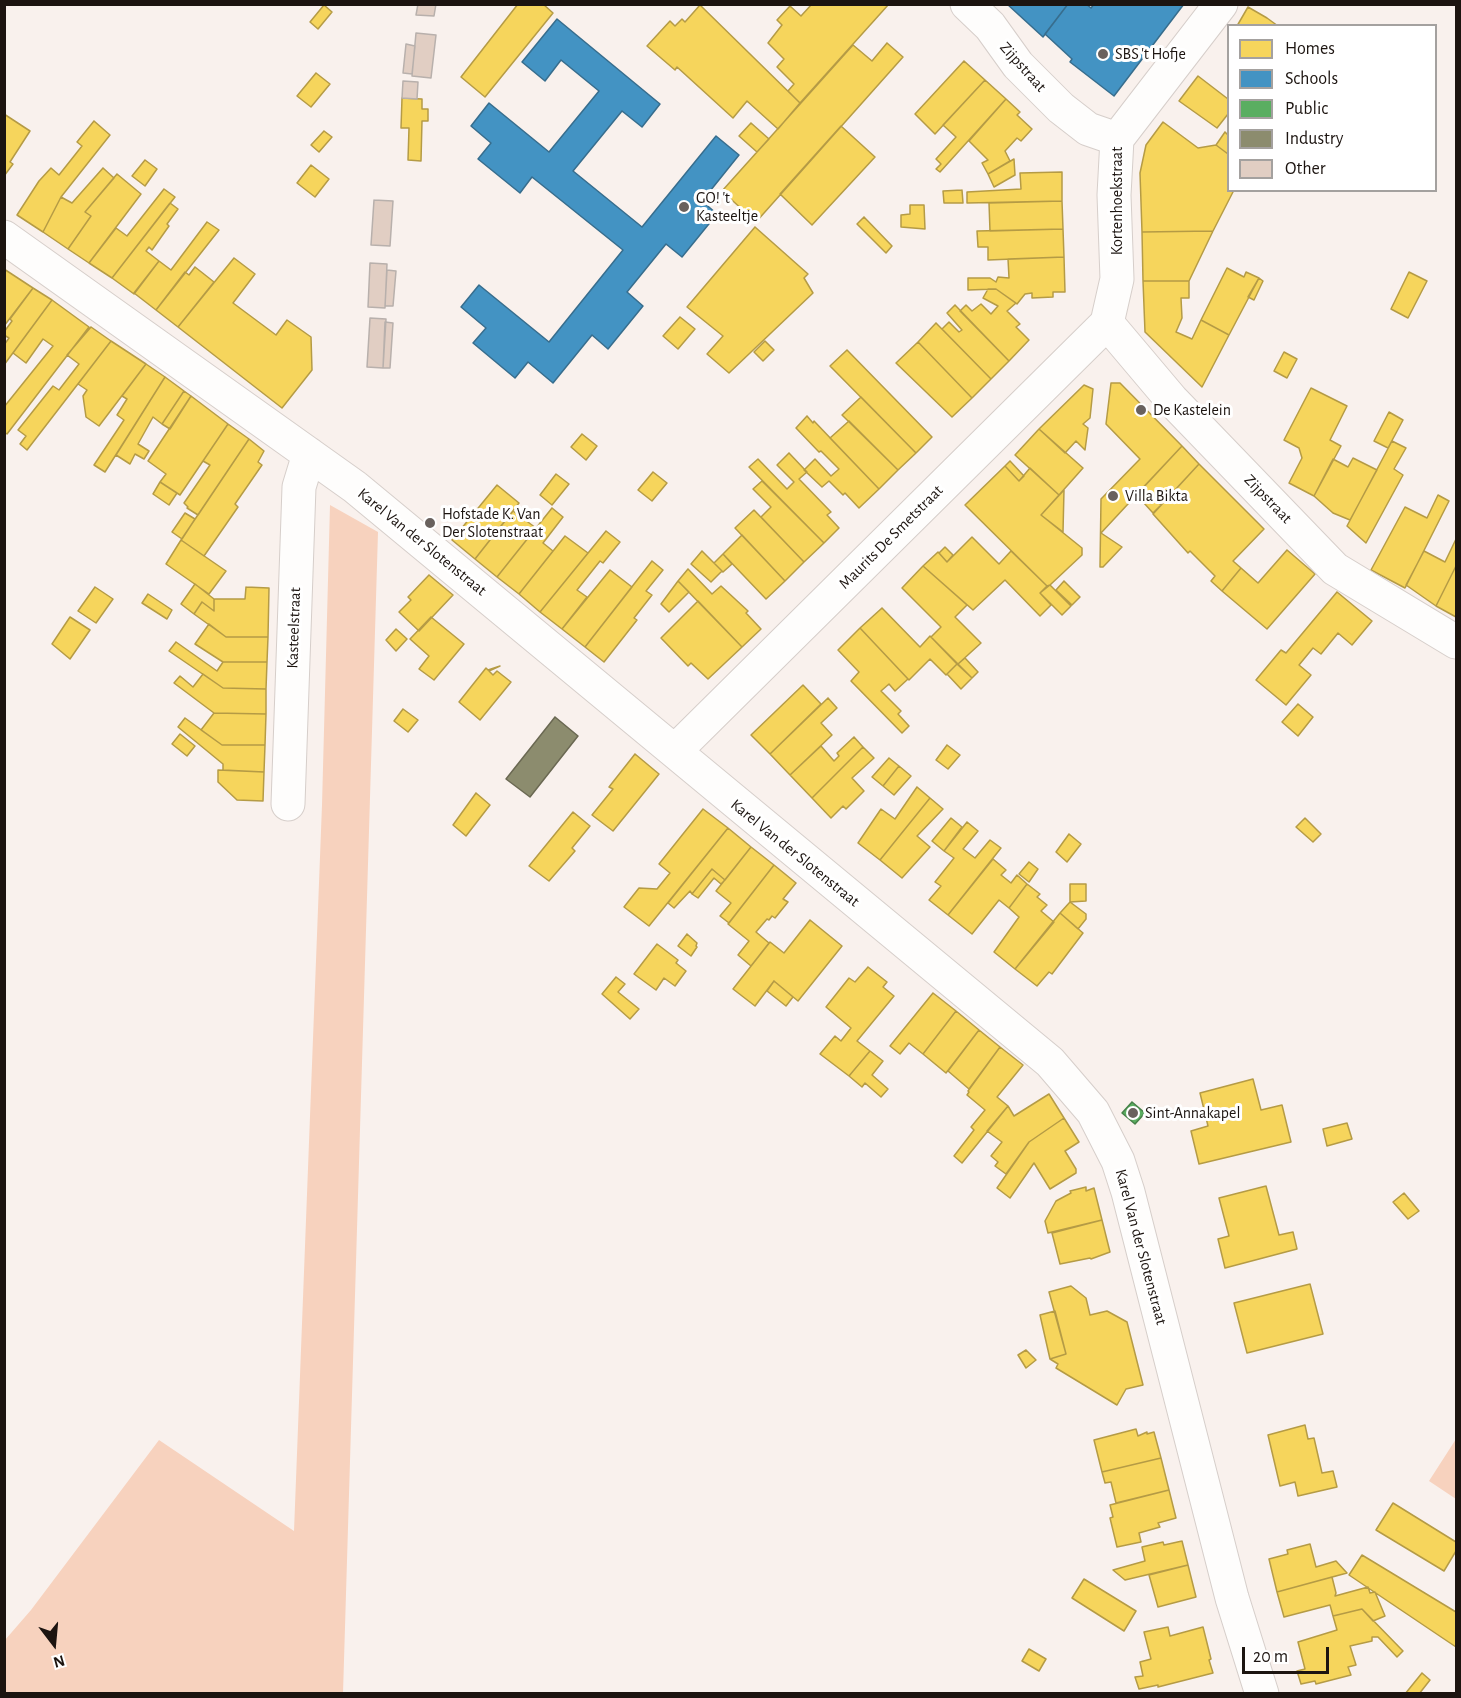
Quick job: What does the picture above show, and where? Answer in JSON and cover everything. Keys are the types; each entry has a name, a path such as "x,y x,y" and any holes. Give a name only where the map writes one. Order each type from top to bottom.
{"street":[{"name":"Zijpstraat","path":"968,4 990,27 1018,65 1061,108 1088,129 1117,139"},
{"name":"Kortenhoekstraat","path":"1107,323 1117,279 1114,195 1117,139 1221,4"},
{"name":"Karel Van der Slotenstraat","path":"4,237 355,487 1050,1062 1093,1112 1118,1161 1128,1192 1232,1598 1262,1694"},
{"name":"Zijpstraat","path":"1107,323 1172,400 1335,569 1456,642"},
{"name":"Maurits De Smetstraat","path":"675,750 1107,323"},
{"name":"Kasteelstraat","path":"288,804 299,487 309,454"}],"shaded area":[{"path":"330,505 378,532 343,1693 5,1693 5,1640 31,1610 159,1440 294,1531 322,805"},
{"path":"1456,1439 1456,1499 1429,1481"}],"building: Homes":[{"path":"518,4 543,4 553,13 485,97 461,77"},
{"path":"812,4 889,4 800,103 788,91 794,84 777,67 784,59 768,43 782,25 777,20 790,6 801,16"},
{"path":"324,5 332,12 318,29 310,22"},
{"path":"700,5 800,103 778,129 747,101 733,118 677,67 675,70 647,46 670,21 675,26 682,19 685,22"},
{"path":"1248,7 1275,24 1238,24"},
{"path":"887,43 903,57 756,222 722,191 853,45 872,61"},
{"path":"964,61 985,80 935,134 915,114"},
{"path":"316,73 330,84 311,107 297,96"},
{"path":"1198,76 1227,98 1227,115 1217,128 1179,101"},
{"path":"985,80 1006,99 940,172 936,169 941,164 936,159 956,137 943,125"},
{"path":"402,98 422,99 422,109 428,109 428,121 422,121 421,161 408,160 409,128 401,128"},
{"path":"1006,99 1020,112 1017,115 1032,129 1021,141 1017,138 1005,151 1010,161 988,174 982,163 988,160 969,141"},
{"path":"4,114 30,131 10,162 13,164 4,176"},
{"path":"94,121 110,135 61,197 43,232 17,215 39,181 51,168 59,175 82,146 77,142"},
{"path":"1163,122 1198,148 1216,145 1227,153 1227,192 1233,192 1213,231 1142,232 1140,173 1146,145"},
{"path":"751,123 769,139 757,152 739,136"},
{"path":"841,126 875,157 812,225 780,194"},
{"path":"324,131 332,137 319,152 311,145"},
{"path":"1225,132 1227,134 1227,153 1216,145"},
{"path":"1014,159 1015,175 994,187 988,174"},
{"path":"145,160 157,169 145,186 132,176"},
{"path":"311,165 329,179 315,197 297,183"},
{"path":"103,168 114,178 85,212 91,216 68,249 43,232 61,197 72,203"},
{"path":"1062,172 1062,201 967,203 967,192 1021,189 1020,173"},
{"path":"117,174 141,194 89,263 68,249 91,216 85,212"},
{"path":"164,189 175,197 112,278 89,263 116,228 127,236"},
{"path":"962,190 963,203 944,203 943,191"},
{"path":"1062,201 1063,229 990,231 989,203"},
{"path":"170,203 178,209 152,250 149,247 146,251 159,261 134,294 112,278"},
{"path":"910,205 924,205 925,229 901,227 901,215 910,214"},
{"path":"864,217 892,246 886,253 857,224"},
{"path":"207,222 219,230 156,310 134,293 159,261 171,270"},
{"path":"755,227 808,274 804,278 813,293 729,373 707,354 723,336 687,307"},
{"path":"1063,229 1064,257 988,260 988,247 978,247 977,231"},
{"path":"1213,231 1189,281 1143,281 1142,232"},
{"path":"1064,257 1065,292 1053,292 1053,297 1032,298 1032,293 1025,294 1017,304 996,289 968,290 968,278 990,278 996,282 998,277 1009,278 1008,259"},
{"path":"234,258 255,274 233,303 276,335 287,320 311,337 312,370 282,408 178,327"},
{"path":"195,267 214,282 178,327 156,310 185,272 189,275"},
{"path":"1227,268 1244,277 1246,272 1259,278 1229,335 1201,320"},
{"path":"4,269 33,288 4,326"},
{"path":"1409,272 1427,281 1408,318 1391,309"},
{"path":"1259,278 1263,281 1254,300 1248,297"},
{"path":"1143,281 1189,281 1189,298 1181,298 1182,318 1176,332 1192,339 1201,320 1229,335 1202,387 1145,332"},
{"path":"33,288 52,300 4,365 4,345 9,338 4,335 4,332 12,321 10,319"},
{"path":"988,289 996,289 1016,303 1007,311 1020,324 1016,327 1029,340 1009,361 960,311 966,305 972,311 981,304 991,314 998,306 983,298"},
{"path":"52,300 89,327 7,434 4,432 4,407 53,346 43,339 26,363 13,353"},
{"path":"955,305 1009,361 991,379 942,329 949,322 959,332 962,330 947,313"},
{"path":"680,317 695,329 678,349 663,336"},
{"path":"936,323 991,379 972,398 918,342"},
{"path":"91,327 111,341 27,450 20,444 26,436 18,430 53,386 59,390 79,364 67,355"},
{"path":"111,341 146,364 99,426 86,417 83,396 87,390 78,384"},
{"path":"765,341 774,350 763,361 754,352"},
{"path":"918,342 972,398 952,417 896,363"},
{"path":"847,350 932,437 916,453 830,366"},
{"path":"1284,352 1297,359 1287,378 1274,371"},
{"path":"146,364 165,377 105,472 94,465 124,420 117,415 127,399 122,396"},
{"path":"165,377 184,391 162,424 153,417 138,444 149,451 144,459 135,454 130,464 116,455"},
{"path":"1111,383 1120,383 1182,446 1101,533 1122,547 1103,567 1100,567 1101,499 1140,459 1106,424"},
{"path":"1084,385 1093,389 1090,418 1083,424 1088,428 1085,450 1076,441 1065,453 1039,429"},
{"path":"1311,388 1347,406 1330,440 1341,446 1314,496 1289,483 1302,458 1299,448 1284,440"},
{"path":"184,391 191,396 170,429 162,424"},
{"path":"191,396 228,424 180,495 160,482 166,474 148,461"},
{"path":"861,397 916,453 898,470 842,415"},
{"path":"1389,412 1403,420 1388,448 1374,441"},
{"path":"807,416 879,489 859,508 829,481 822,487 804,470 815,459 831,476 839,469 796,428"},
{"path":"849,421 898,470 879,489 830,438"},
{"path":"228,424 249,439 198,515 187,508 184,503 210,465 203,461"},
{"path":"1039,429 1083,468 1059,495 1015,455"},
{"path":"582,434 597,446 586,460 571,447"},
{"path":"249,439 264,451 258,462 262,465 235,504 238,507 204,556 181,540"},
{"path":"1392,441 1406,448 1394,469 1403,475 1366,543 1347,526"},
{"path":"1182,446 1199,464 1161,505 1150,494 1143,502 1136,495"},
{"path":"789,453 807,472 799,479 831,512 827,515 839,528 824,543 749,467 758,459 787,489 794,482 777,465"},
{"path":"1353,458 1377,470 1350,520 1333,513 1314,496 1333,459 1348,467"},
{"path":"1010,461 1024,476 1019,481 1005,466"},
{"path":"1199,464 1264,529 1233,561 1241,568 1222,591 1211,581 1215,576 1190,551 1188,553 1153,514"},
{"path":"1005,466 1019,481 1030,468 1059,495 1041,515 1082,548 1082,555 1050,585 1047,586 965,505"},
{"path":"653,472 667,483 652,501 638,490"},
{"path":"556,474 569,484 552,505 540,495"},
{"path":"762,481 824,543 804,562 761,517 771,507 753,489"},
{"path":"160,482 177,493 169,505 153,494"},
{"path":"497,485 519,503 475,559 452,540"},
{"path":"1064,490 1063,532 1041,515"},
{"path":"1150,494 1161,505 1153,513 1143,502"},
{"path":"1438,495 1449,501 1405,588 1371,570 1405,507 1427,518"},
{"path":"552,508 563,517 543,543 553,551 519,594 497,577"},
{"path":"754,510 804,562 785,581 735,528"},
{"path":"513,511 536,528 497,577 475,559"},
{"path":"185,513 195,519 182,539 172,532"},
{"path":"606,531 620,542 603,563 600,561 577,590 587,597 562,629 540,612"},
{"path":"742,535 785,581 766,599 723,554"},
{"path":"565,536 588,553 540,612 519,594"},
{"path":"972,537 999,564 1011,551 1047,586 1040,593 1051,605 1040,616 1005,580 973,610 923,566 938,552 947,562"},
{"path":"1456,539 1456,566 1436,606 1406,585 1424,551 1445,562"},
{"path":"181,540 226,571 209,594 166,564"},
{"path":"945,547 953,555 947,562 939,553"},
{"path":"1287,550 1315,574 1267,629 1222,591 1241,568 1258,583"},
{"path":"702,551 722,571 711,582 691,564"},
{"path":"723,554 732,564 723,572 714,563"},
{"path":"652,561 663,570 646,591 652,595 634,618 637,620 604,662 585,647"},
{"path":"923,566 967,605 955,617 981,643 958,664 931,637 941,627 902,588"},
{"path":"1456,566 1456,617 1436,606"},
{"path":"688,569 712,594 721,586 748,611 746,613 761,629 742,647 678,581"},
{"path":"610,570 632,587 585,647 562,629"},
{"path":"429,575 453,595 419,631 399,612 411,600 408,597"},
{"path":"678,581 689,592 669,612 661,604"},
{"path":"1064,581 1080,597 1072,605 1056,590"},
{"path":"195,584 214,599 214,611 202,602 194,614 181,604"},
{"path":"1050,585 1071,606 1062,615 1040,593"},
{"path":"95,587 113,599 96,623 78,611"},
{"path":"246,587 269,588 268,637 226,637 194,614 202,602 214,611 214,599 245,599"},
{"path":"1337,592 1372,621 1352,645 1338,633 1321,654 1313,648 1299,665 1311,675 1286,705 1256,680 1281,650 1286,653"},
{"path":"148,594 172,610 167,619 142,603"},
{"path":"698,601 742,647 708,679 691,663 688,666 661,638"},
{"path":"882,608 920,647 930,636 957,664 946,675 930,659 909,680 860,628"},
{"path":"70,617 90,630 70,659 52,644"},
{"path":"431,617 464,644 434,680 419,669 429,656 410,639"},
{"path":"209,624 226,637 268,637 267,662 223,662 195,644"},
{"path":"860,628 908,679 895,691 889,684 881,691 901,711 898,714 909,726 902,733 851,681 859,672 838,650"},
{"path":"396,629 407,639 396,651 386,640"},
{"path":"176,642 217,671 223,662 267,662 266,689 223,688 169,651"},
{"path":"965,658 978,672 972,678 958,664"},
{"path":"957,664 972,678 961,689 947,674"},
{"path":"500,666 489,671 493,675 497,671 511,682 480,720 459,702 486,668 488,670"},
{"path":"203,674 223,688 266,689 266,714 214,713 174,683 180,676 193,687"},
{"path":"803,685 821,704 770,754 751,735"},
{"path":"828,698 837,708 821,723 832,735 790,775 770,754"},
{"path":"1298,704 1313,717 1298,736 1282,722"},
{"path":"403,709 418,720 408,732 394,721"},
{"path":"214,713 266,714 265,745 222,745 201,730"},
{"path":"185,718 222,745 265,745 264,772 223,770 223,764 178,727"},
{"path":"180,734 195,746 187,756 172,744"},
{"path":"854,737 863,747 812,798 790,775 821,746 834,761 839,756 837,753"},
{"path":"947,745 960,755 948,769 936,760"},
{"path":"863,747 874,758 852,778 864,791 846,809 843,806 831,818 812,798"},
{"path":"635,754 659,774 613,831 592,815 613,789 609,787"},
{"path":"889,758 899,766 883,786 872,777"},
{"path":"899,766 911,776 894,795 883,786"},
{"path":"218,770 264,772 263,801 237,800 218,782"},
{"path":"917,787 930,798 880,860 858,843 881,809 895,819"},
{"path":"476,793 490,805 466,836 453,825"},
{"path":"930,798 943,809 917,836 930,847 902,878 880,860"},
{"path":"703,809 728,828 649,926 624,907 639,888 657,889 670,873 659,864"},
{"path":"573,812 590,826 572,848 575,851 549,881 529,866"},
{"path":"951,818 962,827 944,851 932,841"},
{"path":"1305,818 1321,834 1313,842 1296,827"},
{"path":"967,822 978,831 963,849 975,858 990,840 1001,848 948,915 929,900 941,886 935,882 954,858 944,851"},
{"path":"728,828 751,847 725,880 712,869 692,894 690,891 674,908 668,903"},
{"path":"1069,834 1081,844 1067,862 1056,852"},
{"path":"751,847 774,865 729,923 720,916 731,903 716,891"},
{"path":"993,859 1006,870 1001,875 1011,883 1017,875 1027,884 1009,908 999,900 972,934 948,915"},
{"path":"1029,862 1038,869 1029,882 1019,874"},
{"path":"774,865 796,883 783,899 788,902 775,918 772,916 769,920 767,919 756,932 769,943 751,966 738,955 749,941 728,924"},
{"path":"712,869 725,880 721,884 714,878 698,898 692,894"},
{"path":"1027,884 1040,894 1037,897 1047,905 1041,911 1054,922 1015,969 994,952 1019,917 1009,908"},
{"path":"1070,884 1086,884 1086,901 1070,902"},
{"path":"1070,902 1086,914 1086,919 1078,929 1060,913"},
{"path":"1060,913 1083,933 1052,974 1049,972 1037,986 1015,969"},
{"path":"810,920 842,946 798,1001 774,981 755,1006 733,989 770,942 784,953"},
{"path":"687,934 697,943 691,956 678,946"},
{"path":"657,944 678,960 676,963 686,971 675,986 664,978 656,990 634,974"},
{"path":"868,967 887,982 883,987 894,996 857,1041 870,1051 849,1076 820,1054 835,1036 841,1041 851,1028 826,1007 849,978 855,982"},
{"path":"616,977 625,984 618,992 639,1009 630,1019 602,994"},
{"path":"774,981 793,997 786,1006 767,991"},
{"path":"933,993 956,1011 923,1054 909,1043 900,1054 890,1046"},
{"path":"956,1011 979,1030 946,1073 923,1054"},
{"path":"979,1030 1000,1047 969,1089 948,1071"},
{"path":"1000,1047 1023,1065 997,1097 1008,1106 962,1163 954,1156 974,1130 971,1127 985,1110 967,1095 968,1091"},
{"path":"870,1051 883,1061 872,1075 888,1089 881,1097 865,1083 862,1087 849,1076"},
{"path":"1253,1079 1261,1110 1282,1105 1291,1142 1199,1164 1191,1131 1208,1126 1200,1093"},
{"path":"1049,1094 1064,1118 1029,1142 1006,1174 995,1166 998,1162 991,1156 1002,1142 987,1131 1008,1106 1014,1116"},
{"path":"1064,1118 1079,1142 1065,1151 1076,1173 1050,1189 1034,1163 1010,1198 997,1188 1029,1142"},
{"path":"1347,1123 1352,1139 1327,1146 1323,1129"},
{"path":"1266,1186 1279,1235 1293,1232 1297,1249 1225,1268 1218,1239 1229,1236 1219,1198"},
{"path":"1086,1187 1086,1191 1094,1188 1102,1220 1048,1233 1045,1221 1056,1201 1071,1193 1070,1191"},
{"path":"1404,1193 1419,1211 1408,1219 1393,1202"},
{"path":"1102,1220 1110,1252 1091,1259 1060,1264 1052,1233"},
{"path":"1310,1284 1323,1334 1247,1353 1234,1303"},
{"path":"1071,1286 1086,1298 1090,1315 1107,1311 1127,1322 1143,1385 1126,1389 1117,1405 1056,1368 1058,1364 1050,1359 1066,1354 1049,1292"},
{"path":"1055,1311 1066,1354 1050,1359 1040,1315"},
{"path":"1026,1350 1036,1360 1026,1368 1018,1355"},
{"path":"1305,1425 1308,1439 1314,1438 1322,1473 1333,1471 1337,1487 1298,1496 1295,1482 1280,1486 1268,1435"},
{"path":"1136,1429 1138,1436 1154,1432 1161,1458 1102,1472 1094,1440"},
{"path":"1161,1458 1169,1490 1116,1503 1111,1482 1105,1483 1102,1472"},
{"path":"1169,1490 1176,1518 1158,1523 1160,1527 1139,1533 1141,1542 1117,1547 1110,1518 1113,1517 1110,1505"},
{"path":"1393,1503 1456,1542 1456,1551 1444,1571 1376,1530"},
{"path":"1182,1541 1188,1565 1125,1580 1113,1570 1145,1561 1142,1547 1163,1542 1164,1545"},
{"path":"1310,1544 1316,1567 1336,1561 1347,1573 1277,1592 1269,1559 1288,1554 1287,1550"},
{"path":"1362,1555 1456,1612 1456,1647 1349,1575"},
{"path":"1188,1565 1196,1597 1158,1607 1149,1575"},
{"path":"1332,1577 1335,1596 1368,1587 1370,1593 1375,1592 1385,1616 1373,1621 1362,1609 1333,1616 1330,1605 1284,1617 1277,1592"},
{"path":"1084,1579 1136,1611 1124,1631 1072,1598"},
{"path":"1362,1609 1403,1651 1397,1657 1378,1637 1372,1637 1372,1641 1350,1646 1356,1665 1348,1667 1351,1675 1316,1684 1315,1681 1301,1684 1297,1671 1305,1669 1298,1642 1337,1630 1333,1616"},
{"path":"1168,1627 1170,1636 1203,1627 1213,1673 1158,1687 1158,1685 1139,1689 1135,1677 1143,1676 1140,1662 1151,1659 1144,1632"},
{"path":"1029,1649 1046,1659 1039,1671 1022,1661"},
{"path":"1422,1673 1430,1680 1419,1694 1405,1694"}],"building: Schools":[{"path":"1007,4 1068,4 1043,37"},
{"path":"1068,4 1086,4 1091,8 1094,4 1184,4 1114,96 1070,62 1072,59 1045,34"},
{"name":"GO! 't Kasteeltje","path":"557,19 660,104 642,127 622,111 573,171 642,227 716,136 739,155 702,201 717,214 682,257 666,244 627,292 643,306 608,349 592,335 553,383 528,362 515,378 473,343 486,328 461,307 479,285 549,342 623,250 532,177 520,193 478,159 491,143 471,126 489,103 549,152 599,91 561,60 545,81 522,62"}],"building: Public":[{"name":"Sint-Annakapel","path":"1132,1102 1145,1113 1135,1124 1122,1113"}],"building: Industry":[{"path":"555,717 578,736 530,797 506,779"}],"building: Other":[{"path":"418,4 436,4 434,16 416,15"},
{"path":"416,33 436,35 431,78 412,76"},
{"path":"406,44 415,46 412,74 403,73"},
{"path":"403,81 418,82 417,99 402,98"},
{"path":"374,200 393,201 390,246 371,245"},
{"path":"370,263 387,264 385,308 368,307"},
{"path":"387,270 396,271 393,306 385,306"},
{"path":"370,318 386,319 383,368 367,367"},
{"path":"385,322 393,323 390,368 383,368"}],"place":[{"name":"SBS 't Hofje","path":"1103,54"},
{"name":"GO! 't Kasteeltje","path":"684,207"},
{"name":"De Kastelein","path":"1141,410"},
{"name":"Villa Bikta","path":"1113,496"},
{"name":"Hofstade K. Van Der Slotenstraat","path":"430,523"},
{"name":"Sint-Annakapel","path":"1133,1113"}]}
